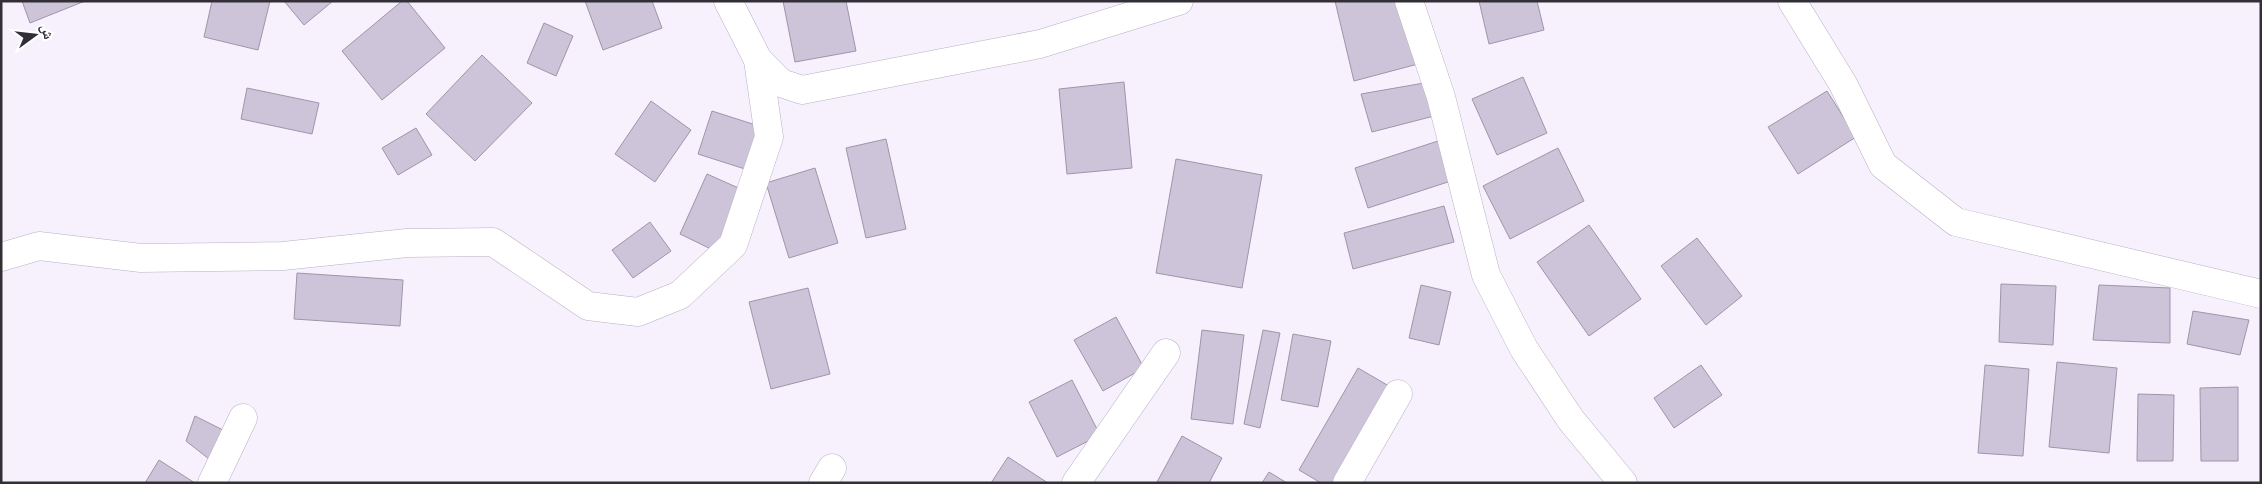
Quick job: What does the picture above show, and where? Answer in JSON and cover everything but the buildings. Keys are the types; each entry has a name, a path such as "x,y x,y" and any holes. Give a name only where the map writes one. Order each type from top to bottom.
{"street":[{"path":"1,257 39,246 141,258 283,256 406,244 493,242 588,306 638,312 680,295 733,245 769,137 758,60 728,1"},
{"path":"758,60 782,83 802,90 1040,44 1179,1"},
{"path":"1409,1 1441,97 1486,275 1524,349 1572,420 1623,483"},
{"path":"1792,1 1843,84 1883,165 1956,222 2261,294"},
{"path":"1085,480 1166,353"},
{"path":"1347,483 1398,394"},
{"path":"212,483 243,418"}]}
